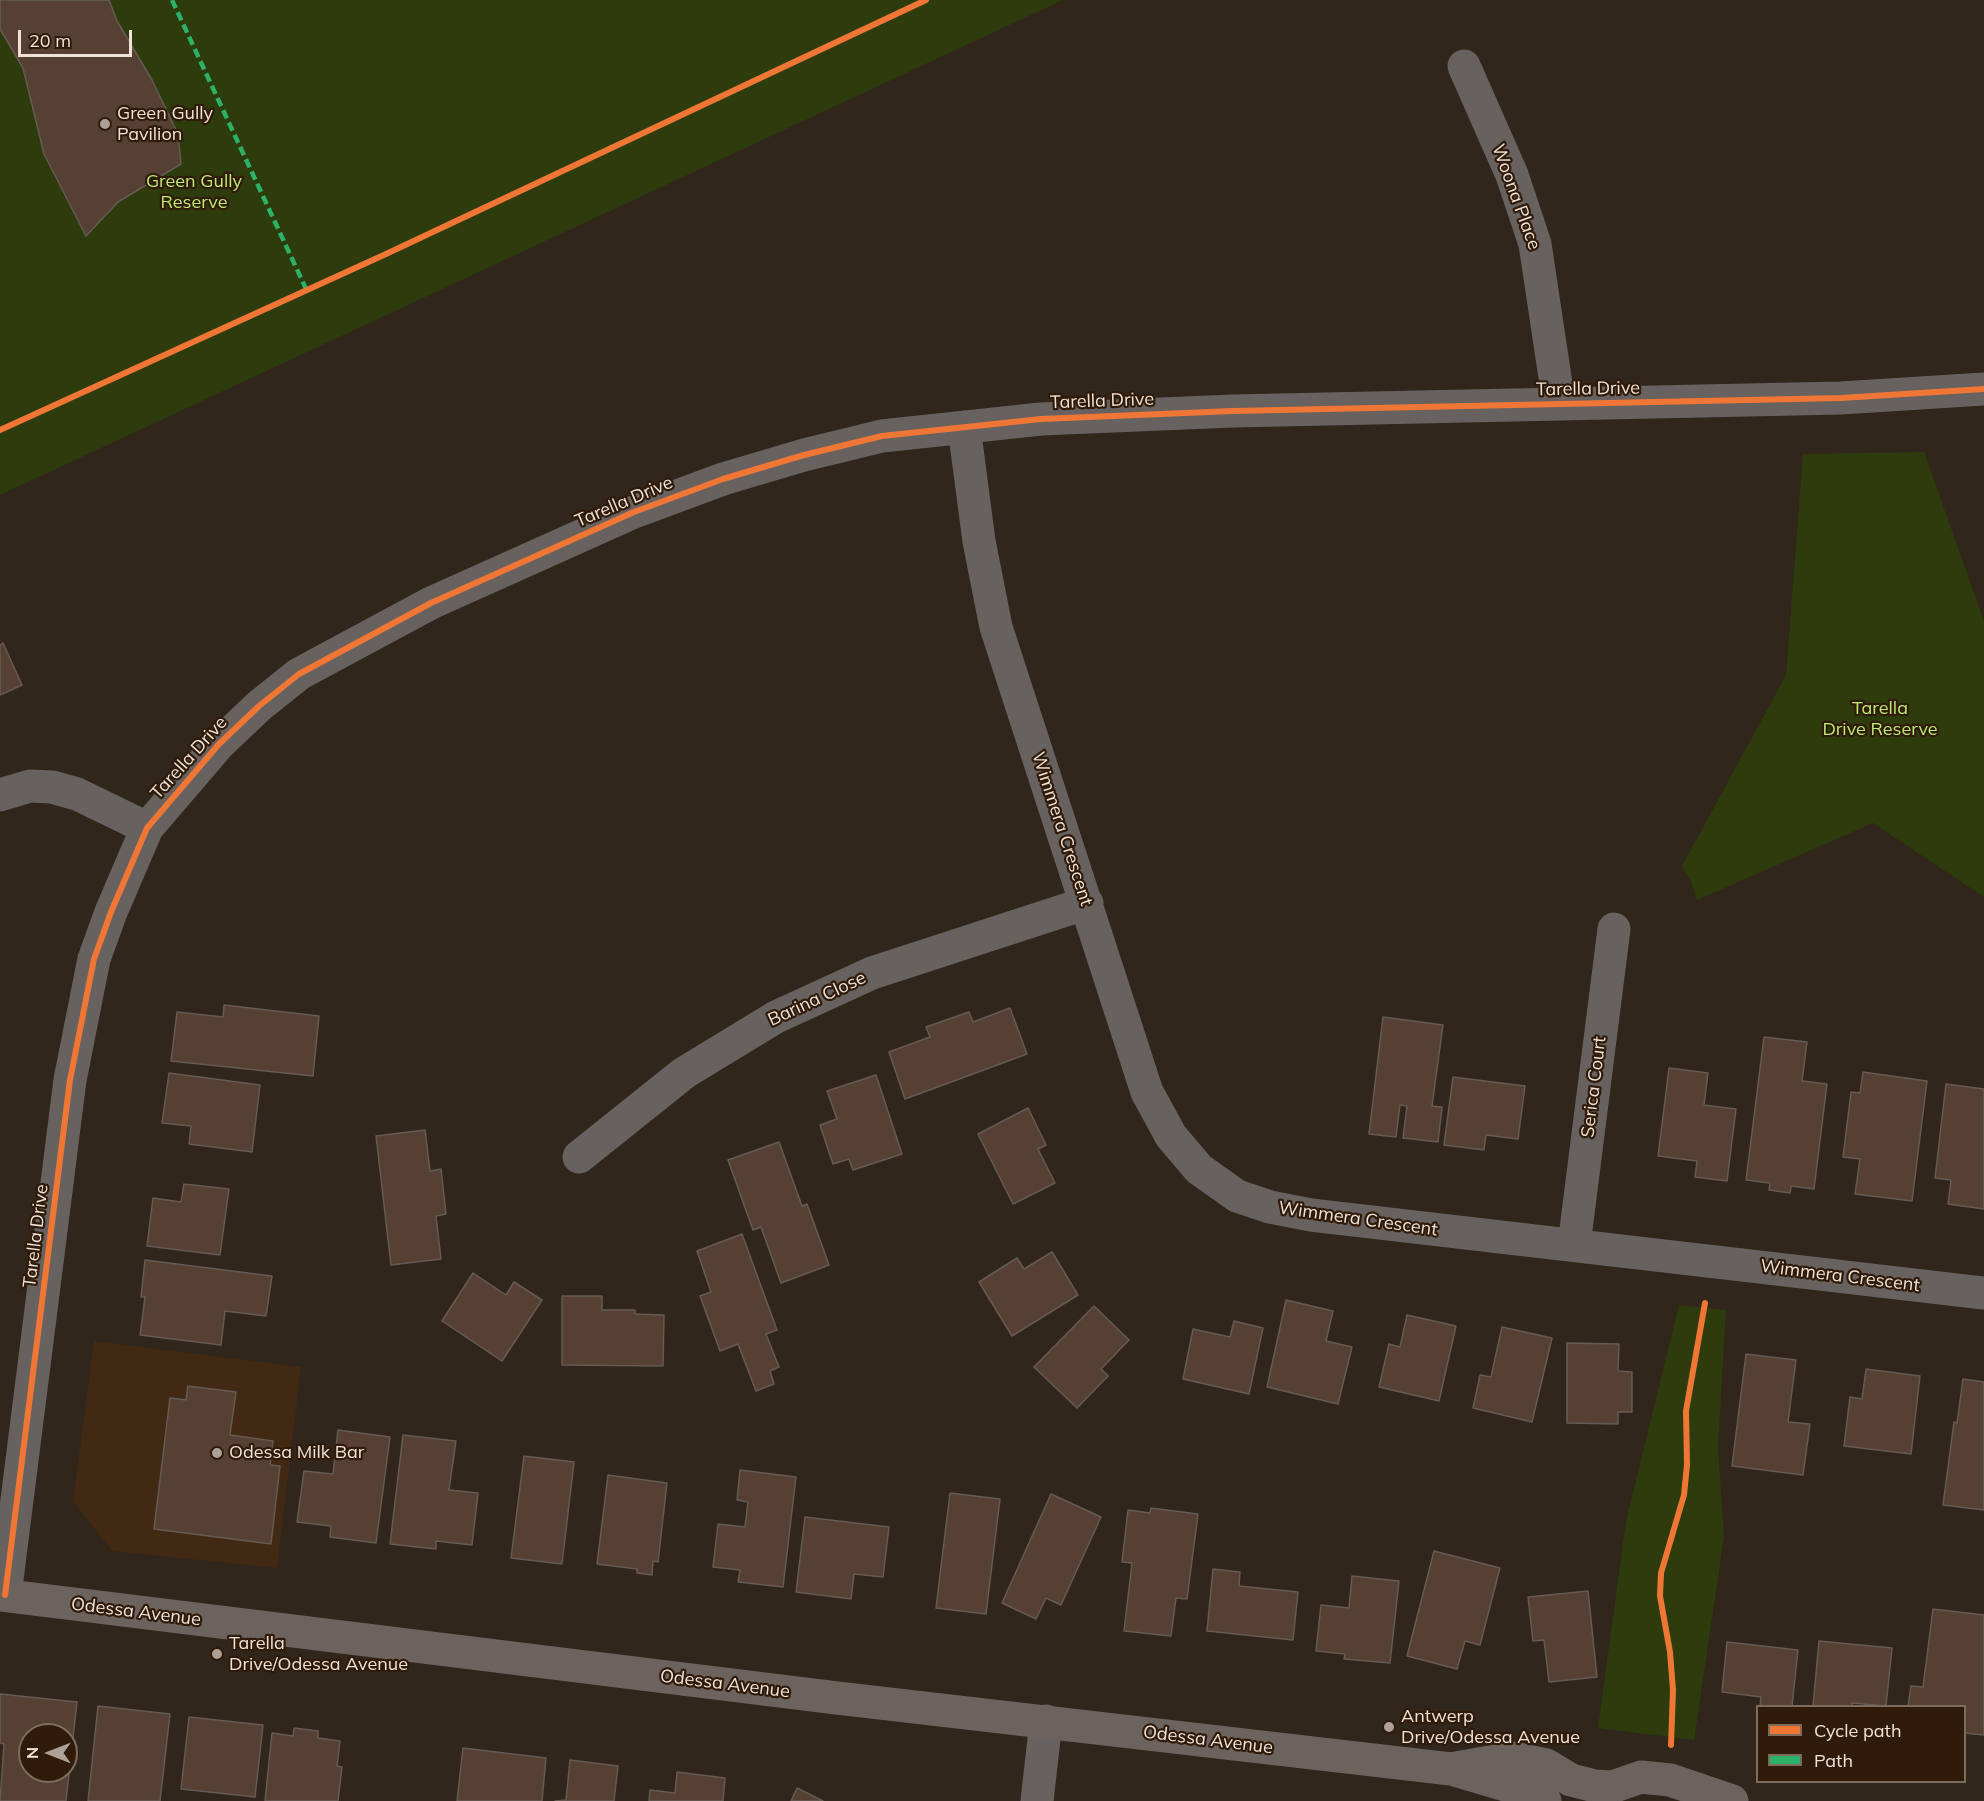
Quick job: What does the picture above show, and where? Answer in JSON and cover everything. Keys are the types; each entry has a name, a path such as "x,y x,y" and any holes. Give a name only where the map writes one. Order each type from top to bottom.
{"street":[{"name":"Woona Place","path":"1464,66 1512,175 1535,244 1559,404"},
{"name":"Tarella Drive","path":"3,1595 70,1080 94,959 111,912 147,828 219,744 259,706 299,674 431,603 634,512 723,479 804,454 882,436 1041,419 1233,411 1841,398 1984,389"},
{"name":"Wimmera Crescent","path":"964,427 979,541 996,627 1147,1092 1178,1144 1199,1169 1237,1196 1270,1207 1311,1215 1984,1293"},
{"path":"0,795 30,786 52,787 77,794 147,828"},
{"name":"Barina Close","path":"579,1157 684,1073 776,1017 872,973 1087,903"},
{"name":"Serica Court","path":"1574,1245 1614,929"},
{"name":"Odessa Avenue","path":"3,1595 1451,1769 1529,1792 1545,1801"},
{"path":"1037,1801 1046,1721"},
{"name":"Odessa Avenue","path":"1451,1769 1513,1758 1546,1765 1594,1793 1641,1777 1670,1780 1733,1801"},
{"name":"Odessa Avenue","path":"1727,1801 1733,1801"}],"shaded area":[{"path":"94,1341 301,1367 277,1568 112,1551 73,1501"}],"green space":[{"name":"Green Gully Reserve","path":"0,0 1063,0 0,495"},
{"name":"Tarella Drive Reserve","path":"1924,452 1984,621 1984,897 1873,823 1697,900 1682,866 1786,675 1803,454"},
{"path":"1679,1305 1726,1310 1718,1447 1724,1537 1694,1740 1598,1728 1626,1521"}],"building":[{"name":"Green Gully Pavilion","path":"0,0 109,0 117,21 152,80 178,134 181,164 118,202 86,236 44,154 23,68 0,29"},
{"path":"3,643 22,685 0,695 0,645"},
{"path":"224,1005 319,1016 313,1076 171,1061 177,1012 223,1017"},
{"path":"1010,1008 1027,1054 905,1099 889,1052 930,1037 926,1027 969,1012 973,1022"},
{"path":"1383,1017 1443,1025 1432,1106 1442,1107 1438,1142 1403,1138 1407,1106 1400,1105 1396,1137 1369,1134"},
{"path":"1764,1037 1807,1042 1802,1081 1827,1084 1814,1189 1791,1186 1790,1193 1769,1190 1770,1183 1746,1180"},
{"path":"1669,1068 1708,1073 1704,1105 1736,1109 1727,1181 1695,1177 1697,1161 1658,1156"},
{"path":"1863,1072 1927,1081 1912,1201 1855,1194 1860,1159 1843,1157 1851,1092 1860,1093"},
{"path":"169,1073 260,1085 252,1152 189,1144 191,1126 162,1123"},
{"path":"876,1075 902,1154 853,1170 849,1159 833,1164 820,1125 837,1119 827,1091"},
{"path":"1453,1077 1525,1086 1518,1139 1486,1135 1484,1150 1444,1145"},
{"path":"1946,1084 1984,1089 1984,1209 1948,1204 1951,1180 1935,1178"},
{"path":"1028,1108 1046,1145 1038,1149 1055,1183 1013,1204 978,1134"},
{"path":"425,1130 430,1171 441,1169 446,1214 436,1216 441,1259 391,1265 376,1136"},
{"path":"779,1142 802,1206 807,1204 829,1265 781,1283 761,1227 753,1230 728,1160"},
{"path":"184,1184 229,1189 220,1255 147,1246 153,1198 181,1202"},
{"path":"742,1234 777,1330 766,1334 779,1367 770,1371 774,1384 756,1391 738,1344 720,1351 700,1296 711,1292 697,1251"},
{"path":"1052,1252 1078,1295 1012,1336 979,1282 1017,1258 1024,1269"},
{"path":"145,1260 272,1276 266,1316 225,1311 221,1345 140,1335 145,1297 141,1297"},
{"path":"473,1273 506,1295 514,1282 542,1300 502,1361 442,1321"},
{"path":"562,1296 602,1296 602,1310 635,1310 635,1314 664,1315 663,1366 562,1365"},
{"path":"1286,1300 1333,1311 1326,1341 1352,1347 1338,1404 1267,1387"},
{"path":"1094,1306 1129,1340 1101,1369 1108,1376 1077,1408 1034,1367"},
{"path":"1407,1315 1456,1326 1439,1401 1379,1387 1389,1344 1400,1347"},
{"path":"1234,1321 1263,1328 1249,1394 1183,1379 1193,1329 1230,1337"},
{"path":"1502,1327 1552,1338 1532,1422 1473,1408 1480,1375 1491,1377"},
{"path":"1567,1343 1619,1344 1618,1371 1632,1372 1632,1412 1618,1412 1618,1424 1567,1423"},
{"path":"1746,1354 1796,1360 1788,1422 1810,1424 1803,1475 1732,1466"},
{"path":"1866,1369 1920,1376 1911,1454 1844,1446 1850,1397 1862,1399"},
{"path":"1963,1379 1984,1382 1984,1510 1943,1505 1954,1422 1957,1423"},
{"name":"Odessa Milk Bar","path":"188,1386 236,1392 230,1435 273,1441 270,1465 280,1466 271,1544 154,1529 170,1398 186,1400"},
{"path":"338,1430 390,1437 376,1543 330,1537 331,1526 297,1522 304,1471 333,1474"},
{"path":"403,1435 456,1441 449,1490 478,1493 472,1545 436,1541 436,1549 390,1544"},
{"path":"524,1456 574,1462 562,1564 511,1558"},
{"path":"740,1470 796,1477 783,1587 738,1582 740,1570 713,1567 718,1524 745,1527 748,1502 737,1500"},
{"path":"608,1475 667,1483 658,1562 653,1561 652,1575 637,1573 637,1569 597,1564"},
{"path":"950,1493 1000,1499 986,1614 936,1608"},
{"path":"1051,1494 1101,1517 1061,1605 1046,1598 1036,1619 1002,1603"},
{"path":"1151,1508 1198,1514 1187,1599 1176,1598 1171,1636 1124,1631 1132,1563 1122,1562 1128,1510 1150,1513"},
{"path":"805,1517 889,1527 883,1577 854,1574 851,1599 796,1592"},
{"path":"1434,1551 1500,1568 1480,1645 1465,1641 1457,1669 1407,1656"},
{"path":"1213,1569 1240,1572 1239,1586 1298,1592 1293,1640 1207,1631"},
{"path":"1352,1576 1399,1581 1390,1663 1344,1659 1345,1654 1316,1651 1321,1605 1349,1608"},
{"path":"1588,1591 1597,1677 1549,1682 1544,1640 1533,1641 1528,1597"},
{"path":"1933,1609 1984,1615 1984,1735 1966,1733 1966,1705 1908,1705 1911,1686 1923,1687"},
{"path":"1819,1641 1892,1648 1886,1705 1852,1703 1852,1705 1813,1705"},
{"path":"1727,1642 1798,1650 1792,1705 1760,1705 1761,1697 1722,1692"},
{"path":"0,1694 77,1702 75,1723 18,1723 18,1783 68,1783 66,1801 0,1801 4,1744 0,1743"},
{"path":"98,1706 170,1714 160,1801 88,1801"},
{"path":"189,1717 263,1725 255,1797 181,1789"},
{"path":"294,1728 318,1731 318,1738 340,1741 337,1766 342,1767 338,1801 265,1801 272,1733 293,1736"},
{"path":"463,1748 546,1758 542,1801 457,1801"},
{"path":"570,1760 618,1766 614,1801 555,1801 566,1800"},
{"path":"677,1772 725,1778 723,1801 649,1801 650,1790 675,1793"},
{"path":"797,1788 823,1801 791,1801"}],"marked path":[{"path":"172,0 307,291"}],"cycle path":[{"path":"0,430 386,254 926,0"},
{"path":"5,1595 70,1080 94,959 111,912 147,828 219,744 259,706 299,674 431,603 634,512 723,479 804,455 882,436 1041,419 1233,411 1841,398 1984,389"},
{"path":"1671,1745 1673,1690 1670,1652 1660,1596 1661,1573 1684,1495 1687,1465 1686,1411 1705,1303"}],"place":[{"name":"Green Gully Pavilion","path":"105,124"},
{"name":"Odessa Milk Bar","path":"217,1453"},
{"name":"Tarella Drive/Odessa Avenue","path":"217,1654"},
{"name":"Antwerp Drive/Odessa Avenue","path":"1389,1727"}]}
